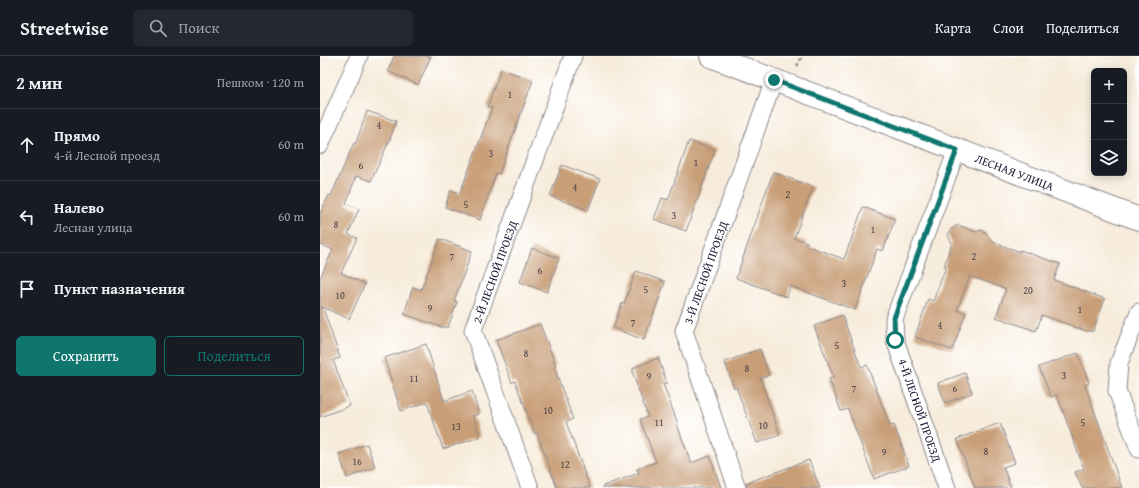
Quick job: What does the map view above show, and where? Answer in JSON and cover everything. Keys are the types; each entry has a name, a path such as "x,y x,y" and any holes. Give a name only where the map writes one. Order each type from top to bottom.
{"main road":[{"name":"ЛЕСНАЯ УЛИЦА","path":"711,56 1139,219"}],"street":[{"path":"320,145 359,56"},
{"name":"2-Й ЛЕСНОЙ ПРОЕЗД","path":"530,488 473,330 573,56"},
{"name":"3-Й ЛЕСНОЙ ПРОЕЗД","path":"737,488 684,331 774,80"},
{"name":"4-Й ЛЕСНОЙ ПРОЕЗД","path":"947,488 895,340 894,318 957,150"},
{"path":"1139,312 1119,363 1117,391 1139,449"}],"path":[{"path":"797,66 802,56"}],"building":[{"path":"394,56 431,56 418,85 388,71"},
{"path":"501,69 533,80 499,174 496,173 480,220 445,207 451,190 460,193 492,108 487,107"},
{"path":"367,111 396,121 390,139 371,181 356,176 346,204 359,209 348,234 357,238 341,273 365,284 349,319 320,306 320,278 333,250 320,244 320,214 329,195 331,196 354,143 356,143"},
{"path":"689,141 715,150 686,231 654,219 662,198 668,200"},
{"path":"562,165 600,179 588,210 550,196"},
{"path":"773,172 813,187 794,238 807,242 805,245 844,259 863,207 895,219 883,251 877,249 855,310 790,286 787,297 736,278"},
{"path":"958,225 976,232 980,230 985,232 993,242 1060,264 1054,280 1105,299 1093,331 1086,331 1042,315 1036,331 996,317 1006,289 970,276 957,310 966,313 952,350 915,337 928,299 933,301 946,267 944,266 952,243 948,235 951,229"},
{"path":"440,239 472,251 454,301 457,302 448,327 441,327 404,314 413,287 421,290"},
{"path":"532,248 559,258 547,292 520,282"},
{"path":"636,271 665,282 644,340 613,328 622,303 624,304"},
{"path":"320,308 323,308 340,358 333,360 350,406 320,417"},
{"path":"842,315 861,367 867,365 890,426 894,425 909,466 874,479 848,409 841,411 829,379 834,378 814,326"},
{"path":"540,324 556,366 554,367 573,419 566,422 590,488 557,488 537,433 535,434 515,381 512,383 496,340"},
{"path":"426,344 444,401 472,391 479,414 473,416 480,437 443,449 427,402 401,411 384,358"},
{"path":"760,349 769,375 760,378 780,435 757,443 725,362"},
{"path":"1078,353 1089,383 1085,385 1122,488 1082,488 1075,472 1084,469 1057,395 1051,397 1039,367"},
{"path":"658,358 667,383 663,384 691,463 710,456 721,488 603,488 603,486 639,473 637,469 656,462 640,419 648,417 633,374 633,368"},
{"path":"965,373 972,393 945,403 938,383"},
{"path":"1000,423 1015,463 1003,467 1011,488 975,488 957,439"},
{"path":"367,444 375,467 347,478 339,454"},
{"path":"809,460 820,488 747,488 746,483"}],"route":[{"path":"774,80 957,150 894,318 895,340"}]}
